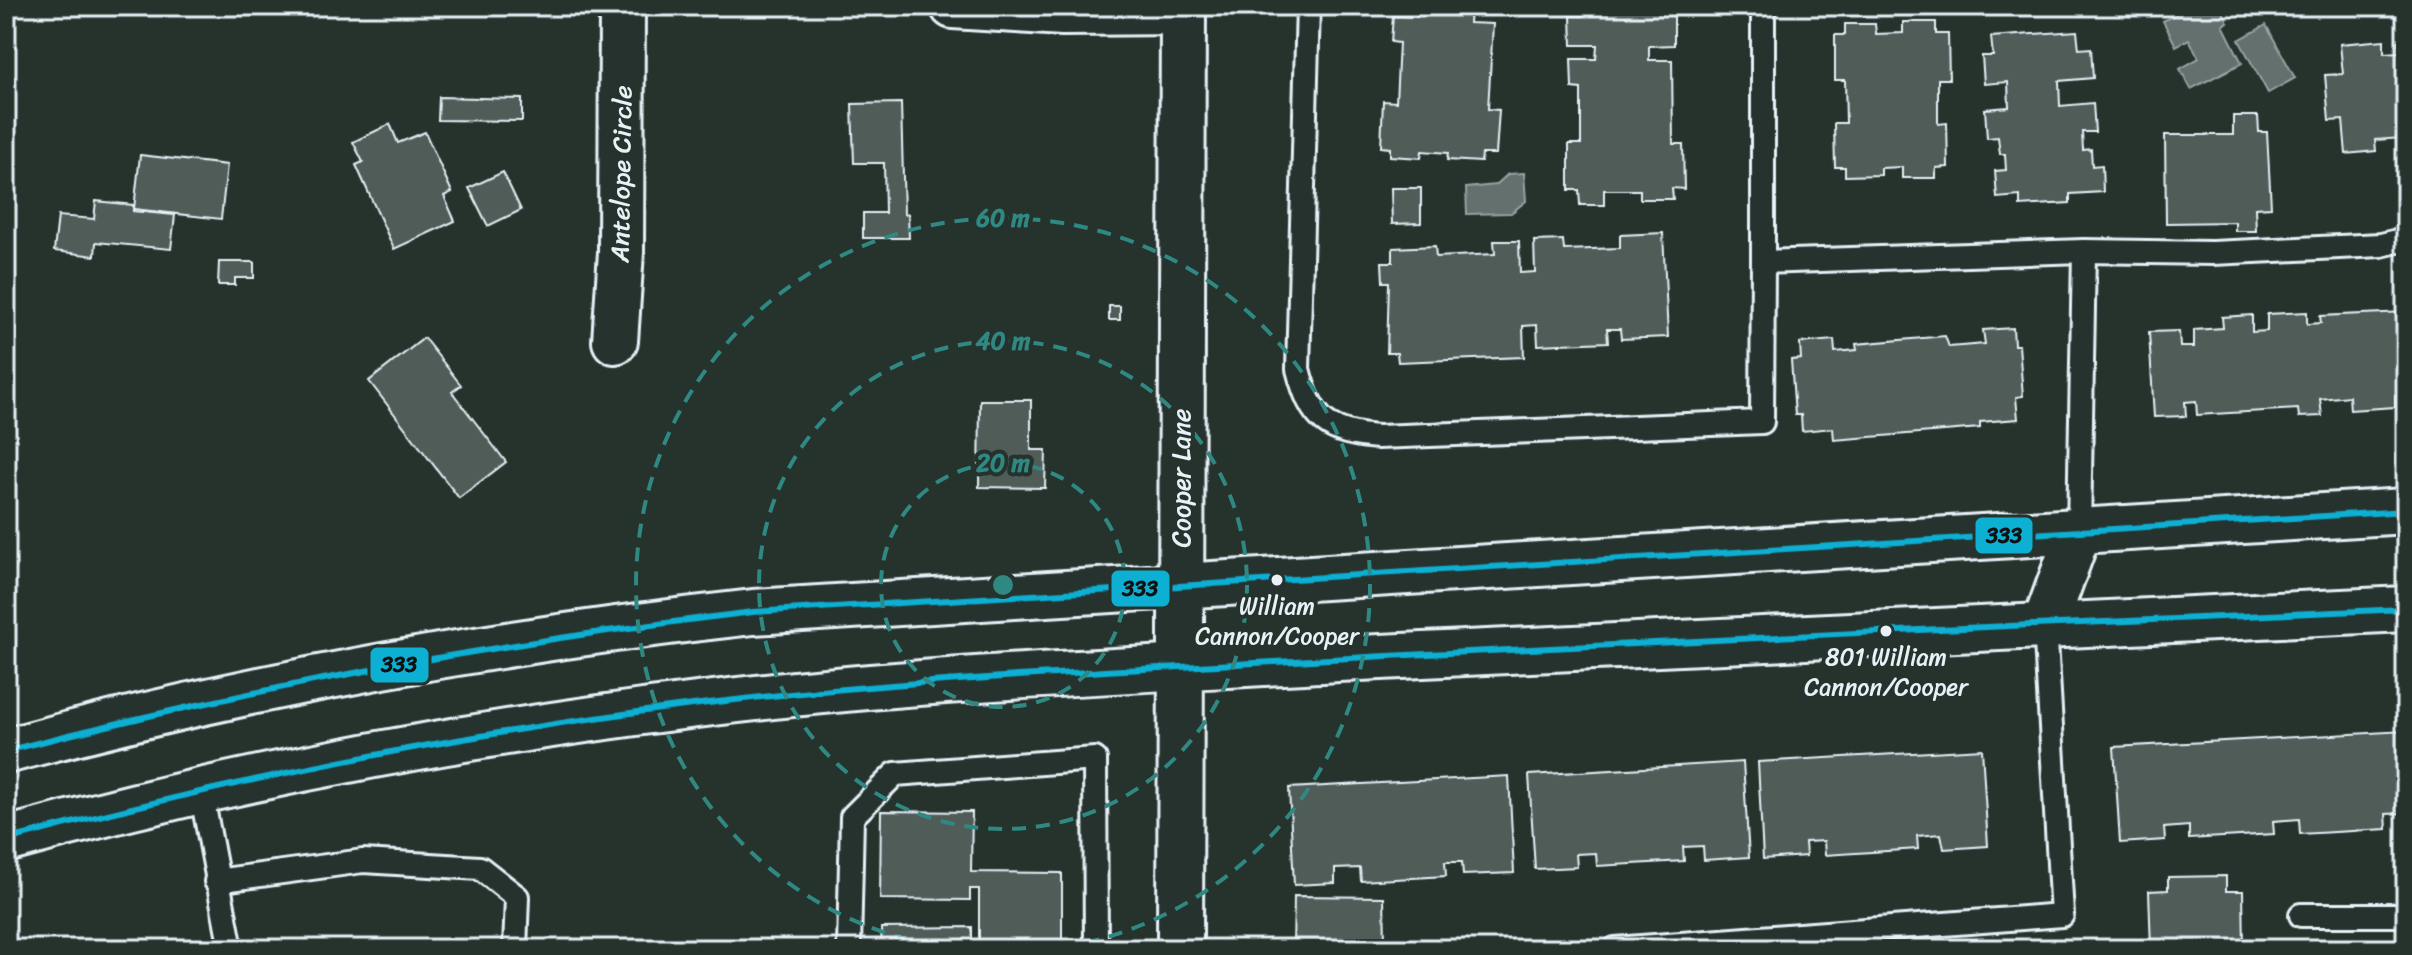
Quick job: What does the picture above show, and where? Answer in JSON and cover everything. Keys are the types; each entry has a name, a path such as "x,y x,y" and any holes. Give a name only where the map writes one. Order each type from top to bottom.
{"main road":[{"name":"Antelope Circle","path":"615,341 621,252 622,6"},
{"path":"953,6 1063,13 1183,9"},
{"name":"Cooper Lane","path":"1180,949 1183,9"},
{"path":"6,751 152,712 310,678 616,627 753,612 2406,511"},
{"path":"2045,624 2079,531"},
{"path":"6,840 201,791 362,757 697,705 865,688 1802,633 2406,609"}],"lane":[{"path":"1308,6 1298,369 1309,401 1323,421 1345,435 1378,437 1762,422 1763,6"},
{"path":"1763,262 2084,251 2212,253 2381,245 2406,239"},
{"path":"2079,531 2084,251"},
{"path":"1615,949 1882,940 2062,915 2045,624"},
{"path":"849,949 852,817 895,774 1095,759 1096,949"},
{"path":"201,791 231,949"},
{"path":"216,881 363,861 480,868 517,897 515,949"},
{"path":"2301,915 2406,915"}],"shaded area":[{"path":"2191,6 2220,6 2228,22 2223,25 2242,63 2191,89 2180,69 2199,58 2189,39 2176,46 2163,21"},
{"path":"2266,25 2295,78 2268,93 2239,40"},
{"path":"1524,173 1526,201 1511,213 1467,214 1466,188 1496,185 1508,174"}],"building":[{"path":"1418,6 1504,6 1504,11 1470,9 1469,23 1493,24 1488,109 1499,110 1496,154 1482,154 1481,162 1447,160 1448,153 1422,151 1421,158 1390,156 1390,148 1381,147 1383,101 1396,102 1399,43 1391,42 1393,16 1417,17"},
{"path":"1582,6 1674,6 1674,45 1649,46 1649,60 1672,60 1673,144 1683,144 1684,189 1672,188 1673,199 1640,199 1640,190 1604,190 1604,205 1580,205 1579,190 1569,190 1569,144 1581,144 1581,89 1572,88 1571,59 1596,59 1597,45 1572,45 1571,16 1582,16"},
{"path":"2389,6 2406,6 2406,13 2389,13"},
{"path":"1903,22 1936,22 1936,34 1948,34 1949,79 1938,79 1938,124 1947,123 1948,167 1936,168 1936,178 1902,178 1902,167 1881,168 1881,175 1845,176 1845,167 1835,167 1834,123 1846,123 1845,80 1835,80 1835,35 1845,35 1845,24 1875,24 1876,34 1903,33"},
{"path":"2077,31 2079,49 2091,48 2093,78 2059,81 2060,106 2093,103 2095,132 2082,132 2083,150 2091,149 2092,166 2102,165 2103,192 2070,194 2070,203 2020,206 2020,196 1997,198 1995,171 2006,170 2005,154 2000,154 1998,137 1987,138 1985,109 2009,107 2008,82 1984,84 1982,56 1993,56 1991,37"},
{"path":"2384,40 2384,53 2399,52 2398,41 2406,40 2406,151 2403,151 2402,138 2375,140 2376,151 2346,154 2343,120 2329,121 2325,75 2343,74 2340,44"},
{"path":"439,97 522,99 522,121 438,120"},
{"path":"901,103 904,214 908,214 909,238 863,238 863,213 885,213 884,163 854,163 852,104"},
{"path":"2233,116 2258,116 2259,132 2267,132 2271,207 2255,208 2256,231 2235,231 2235,222 2166,223 2165,135 2233,135"},
{"path":"390,124 398,143 425,132 452,192 444,196 455,221 394,249 356,165 363,162 353,142"},
{"path":"140,155 227,165 221,219 134,209"},
{"path":"503,172 521,210 488,226 469,188"},
{"path":"1391,188 1421,188 1421,223 1392,224"},
{"path":"96,201 133,205 133,211 175,215 171,249 96,242 95,256 54,251 58,216 94,219"},
{"path":"1663,233 1668,337 1621,339 1620,329 1607,329 1608,342 1538,345 1537,325 1523,326 1524,357 1398,362 1397,353 1387,353 1389,282 1383,282 1382,262 1393,262 1393,248 1435,246 1436,257 1495,254 1494,241 1519,241 1520,273 1535,272 1534,241 1563,240 1564,250 1620,248 1620,235"},
{"path":"219,262 254,262 254,278 235,278 235,285 218,285"},
{"path":"1109,306 1120,306 1120,320 1109,320"},
{"path":"2307,312 2307,324 2321,323 2320,316 2406,312 2406,394 2395,395 2395,407 2350,410 2349,396 2320,399 2322,416 2299,417 2298,409 2197,415 2196,401 2185,402 2186,416 2154,417 2149,332 2179,331 2180,347 2194,347 2194,330 2223,328 2222,317 2252,315 2252,332 2267,331 2267,314"},
{"path":"2013,328 2014,345 2019,345 2023,396 2016,397 2018,419 1980,422 1980,428 1834,440 1833,428 1802,431 1801,415 1795,415 1791,360 1801,359 1800,343 1834,340 1835,352 1857,350 1856,344 1945,336 1949,347 1985,344 1983,330"},
{"path":"424,338 461,385 452,392 506,462 459,498 369,381"},
{"path":"980,400 1031,400 1031,450 1046,450 1045,488 979,487"},
{"path":"2406,731 2406,813 2386,814 2387,829 2300,834 2299,819 2273,821 2274,834 2189,839 2189,826 2164,828 2165,840 2120,843 2114,747"},
{"path":"1982,749 1988,846 1944,849 1941,834 1917,836 1918,849 1825,855 1824,841 1805,842 1806,856 1763,859 1758,762"},
{"path":"1743,762 1749,857 1704,860 1703,846 1683,847 1684,861 1597,866 1596,853 1576,854 1577,867 1535,869 1529,775"},
{"path":"1509,776 1514,873 1463,875 1462,862 1445,862 1446,876 1361,881 1360,868 1335,869 1335,883 1294,885 1289,788"},
{"path":"881,811 972,812 971,872 1062,873 1062,949 979,949 979,889 970,889 970,900 880,899"},
{"path":"2226,876 2226,891 2243,891 2244,949 2151,949 2149,891 2168,890 2168,877"},
{"path":"1294,896 1384,897 1385,943 1370,942 1370,949 1293,949"},
{"path":"972,927 972,949 882,949 881,928"}],"transit line":[{"name":"333","path":"6,751 191,706 377,669 564,637 753,612 2406,511"},
{"name":"333","path":"6,840 197,792 390,752 585,719 781,695 1159,668 2406,609"}],"place":[{"name":"William Cannon/Cooper","path":"1277,580"},
{"name":"801 William Cannon/Cooper","path":"1886,631"}]}
